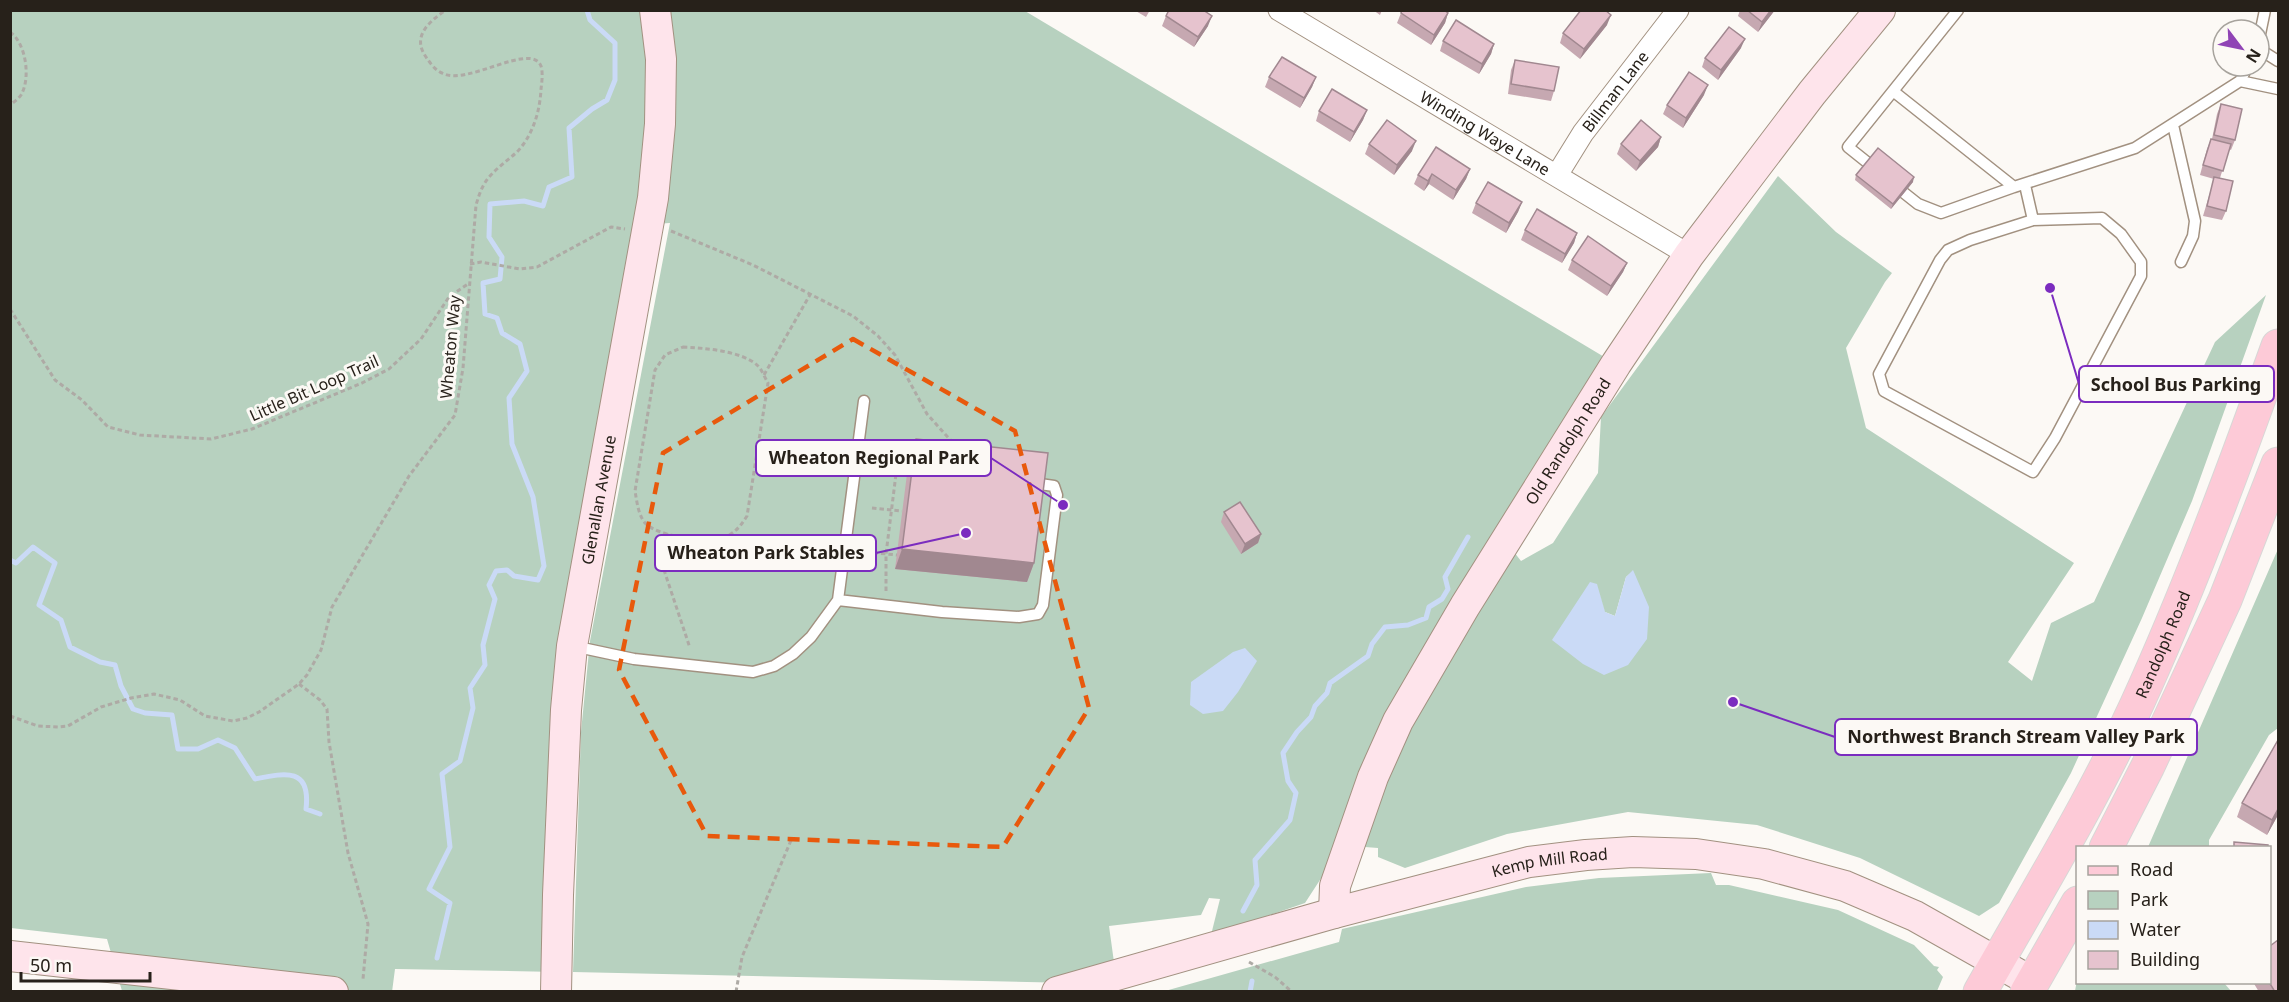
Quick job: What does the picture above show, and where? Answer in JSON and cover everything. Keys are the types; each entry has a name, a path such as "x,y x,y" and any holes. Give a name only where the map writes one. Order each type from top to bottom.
{"main road":[{"name":"Randolph Road","path":"1980,992 2081,814 2146,686 2229,484 2278,346"},
{"path":"2107,846 2148,766 2225,600 2278,464"},
{"path":"2030,987 2076,906"}],"street":[{"name":"Glenallan Avenue","path":"556,992 566,710 572,646 653,198 660,124 661,59 655,10"},
{"name":"Winding Waye Lane","path":"1279,10 1689,255"},
{"name":"Billman Lane","path":"1557,175 1583,133 1678,10"},
{"name":"Old Randolph Road","path":"1334,914 1335,886 1372,777 1398,721 1465,606 1616,364 1689,255 1812,93 1880,10"},
{"name":"Kemp Mill Road","path":"1057,992 1529,862 1633,852 1696,854 1764,864 1845,886 1915,916 1997,962 2030,987"},
{"path":"10,956 333,992"}],"lane":[{"path":"1958,10 1848,147 1918,204 1941,213 2135,148 2242,78"},
{"path":"2240,81 2278,89"},
{"path":"1893,91 2019,186 2033,220"},
{"path":"2173,125 2195,221 2193,236 2181,262"},
{"path":"2102,218 2121,234 2141,262 2141,276 2055,438 2033,472 1884,391 1879,374 1940,260 1948,250 1970,240 2033,220 2102,218"},
{"path":"572,646 634,659 753,672 774,666 793,654 811,637 838,600 864,401"},
{"path":"838,600 942,612 1019,617 1038,614 1043,605 1057,495 1054,486 1040,484"}],"path":[{"name":"Wheaton Way","path":"10,717 38,726 58,728 68,726 101,707 153,694 180,700 205,716 233,721 259,712 299,684 313,666 321,650 332,607 409,476 455,415 463,368 476,205 489,177 519,150 531,132 541,101 541,66 537,61 528,58 500,62 481,72 457,77 443,74 432,65 422,52 420,40 424,29 447,10"},
{"path":"10,32 18,37 27,63 21,94 10,105"},
{"path":"470,264 481,262 520,269 537,267 611,227 622,230 633,225 647,225 694,239 810,293 853,316 878,336 895,355 927,414 960,450"},
{"name":"Little Bit Loop Trail","path":"10,309 55,380 82,400 108,427 140,435 210,439 252,429 363,383 389,369 420,339 448,297 468,284"},
{"path":"764,376 810,293"},
{"path":"683,347 706,348 739,356 758,365 768,383 747,516 738,530 721,539 697,540 667,533 658,531 646,523 639,510 635,491 655,370 665,356 683,347"},
{"path":"885,595 886,554 897,466 907,467"},
{"path":"872,508 902,511"},
{"path":"667,533 662,564 690,648"},
{"path":"866,552 897,555"},
{"path":"299,684 320,700 327,709 329,742 348,853 368,924 363,979"},
{"path":"736,992 742,957 792,838"},
{"path":"1248,961 1275,977 1292,992"}],"highlighted area":[{"path":"853,339 1015,431 1089,708 1003,847 707,836 619,670 663,453"}],"green space":[{"path":"11,11 1025,11 1616,364 1507,543 1521,561 1553,543 1598,473 1601,417 1778,176 1836,232 1892,273 1846,348 1866,428 2074,563 2008,662 2032,681 2051,623 2094,602 2215,342 2266,295 2192,501 2142,618 2071,773 1999,903 1979,916 1860,858 1757,825 1628,812 1507,834 1405,868 1378,857 1378,848 1365,847 1355,826 1305,903 1211,935 1220,899 1209,898 1201,915 1109,926 1117,984 573,972 581,732 590,641 670,223 654,224 574,639 558,972 395,969 392,992 122,991 107,939 11,928","holes":["1633,571 1614,643 1605,612 1615,616 1626,577"]},
{"path":"2278,549 2278,728 2269,735 2209,840 2209,846 2148,846"},
{"path":"1711,873 1716,885 1729,885 1838,910 1914,945 1934,966 1939,967 1937,970 1943,977 1937,991 1165,991 1339,942 1342,929 1526,887 1599,878"},
{"path":"2076,984 2225,984 2231,991 2075,991"}],"water":[{"path":"1633,570 1649,607 1647,639 1628,665 1604,675 1583,664 1552,640 1590,582 1597,584 1605,612 1615,616 1626,577"},
{"path":"1245,648 1257,661 1223,711 1203,714 1190,705 1191,682 1233,652"}],"building":[{"path":"1169,10 1203,10 1212,16 1198,37 1166,16"},
{"path":"1402,10 1444,10 1448,13 1434,35 1401,13"},
{"path":"1581,10 1605,10 1611,15 1584,49 1563,33"},
{"path":"1747,10 1771,10 1762,22"},
{"path":"1456,20 1494,44 1482,64 1443,41"},
{"path":"1729,27 1745,39 1721,70 1705,58"},
{"path":"1282,57 1316,77 1304,98 1269,77"},
{"path":"1515,60 1559,67 1554,91 1511,84"},
{"path":"1689,72 1708,85 1686,118 1667,105"},
{"path":"1332,89 1367,110 1354,132 1319,111"},
{"path":"2221,104 2242,109 2235,140 2214,135"},
{"path":"1387,120 1416,141 1397,165 1369,144"},
{"path":"1641,120 1661,137 1640,161 1621,144"},
{"path":"2211,139 2231,144 2223,171 2203,165"},
{"path":"1436,147 1470,169 1456,190 1432,174 1428,181 1418,175"},
{"path":"1878,148 1914,177 1893,204 1856,175"},
{"path":"2214,177 2233,181 2226,211 2207,206"},
{"path":"1488,182 1522,202 1509,223 1476,203"},
{"path":"1537,209 1577,233 1565,254 1525,230"},
{"path":"1588,236 1627,263 1611,286 1572,260"},
{"path":"916,439 1048,453 1034,563 902,549"},
{"path":"1240,502 1261,534 1245,544 1224,512"},
{"path":"2278,740 2278,809 2272,820 2242,803"},
{"path":"2234,842 2268,845 2268,846 2234,846"},
{"path":"2278,940 2278,992 2275,992 2270,984 2271,945"}],"waterway":[{"path":"437,958 450,903 429,889 450,847 442,774 460,761 473,708 470,688 485,665 483,645 495,599 489,585 496,571 507,570 514,576 538,580 544,566 533,497 512,444 509,398 527,371 520,344 502,333 497,318 485,314 483,283 500,279 502,257 489,237 490,204 524,201 543,206 549,187 572,177 569,128 607,100 615,80 615,43 590,20 587,10"},
{"path":"1243,911 1257,885 1255,860 1290,820 1296,793 1288,781 1283,753 1297,732 1311,717 1315,706 1327,693 1330,683 1368,656 1372,644 1385,627 1408,625 1426,618 1429,607 1442,599 1448,589 1445,577 1468,537"},
{"path":"10,560 16,563 33,547 55,563 39,605 61,620 70,647 100,662 115,665 121,686 133,709 145,713 172,715 178,749 198,749 218,740 235,748 255,779 276,775 294,776 300,779 306,795 306,809 320,814"},
{"path":"1250,992 1252,981"}],"place":[{"name":"School Bus Parking","path":"2050,288"},
{"name":"Wheaton Regional Park","path":"1063,505"},
{"name":"Wheaton Park Stables","path":"966,533"},
{"name":"Northwest Branch Stream Valley Park","path":"1733,702"}]}
